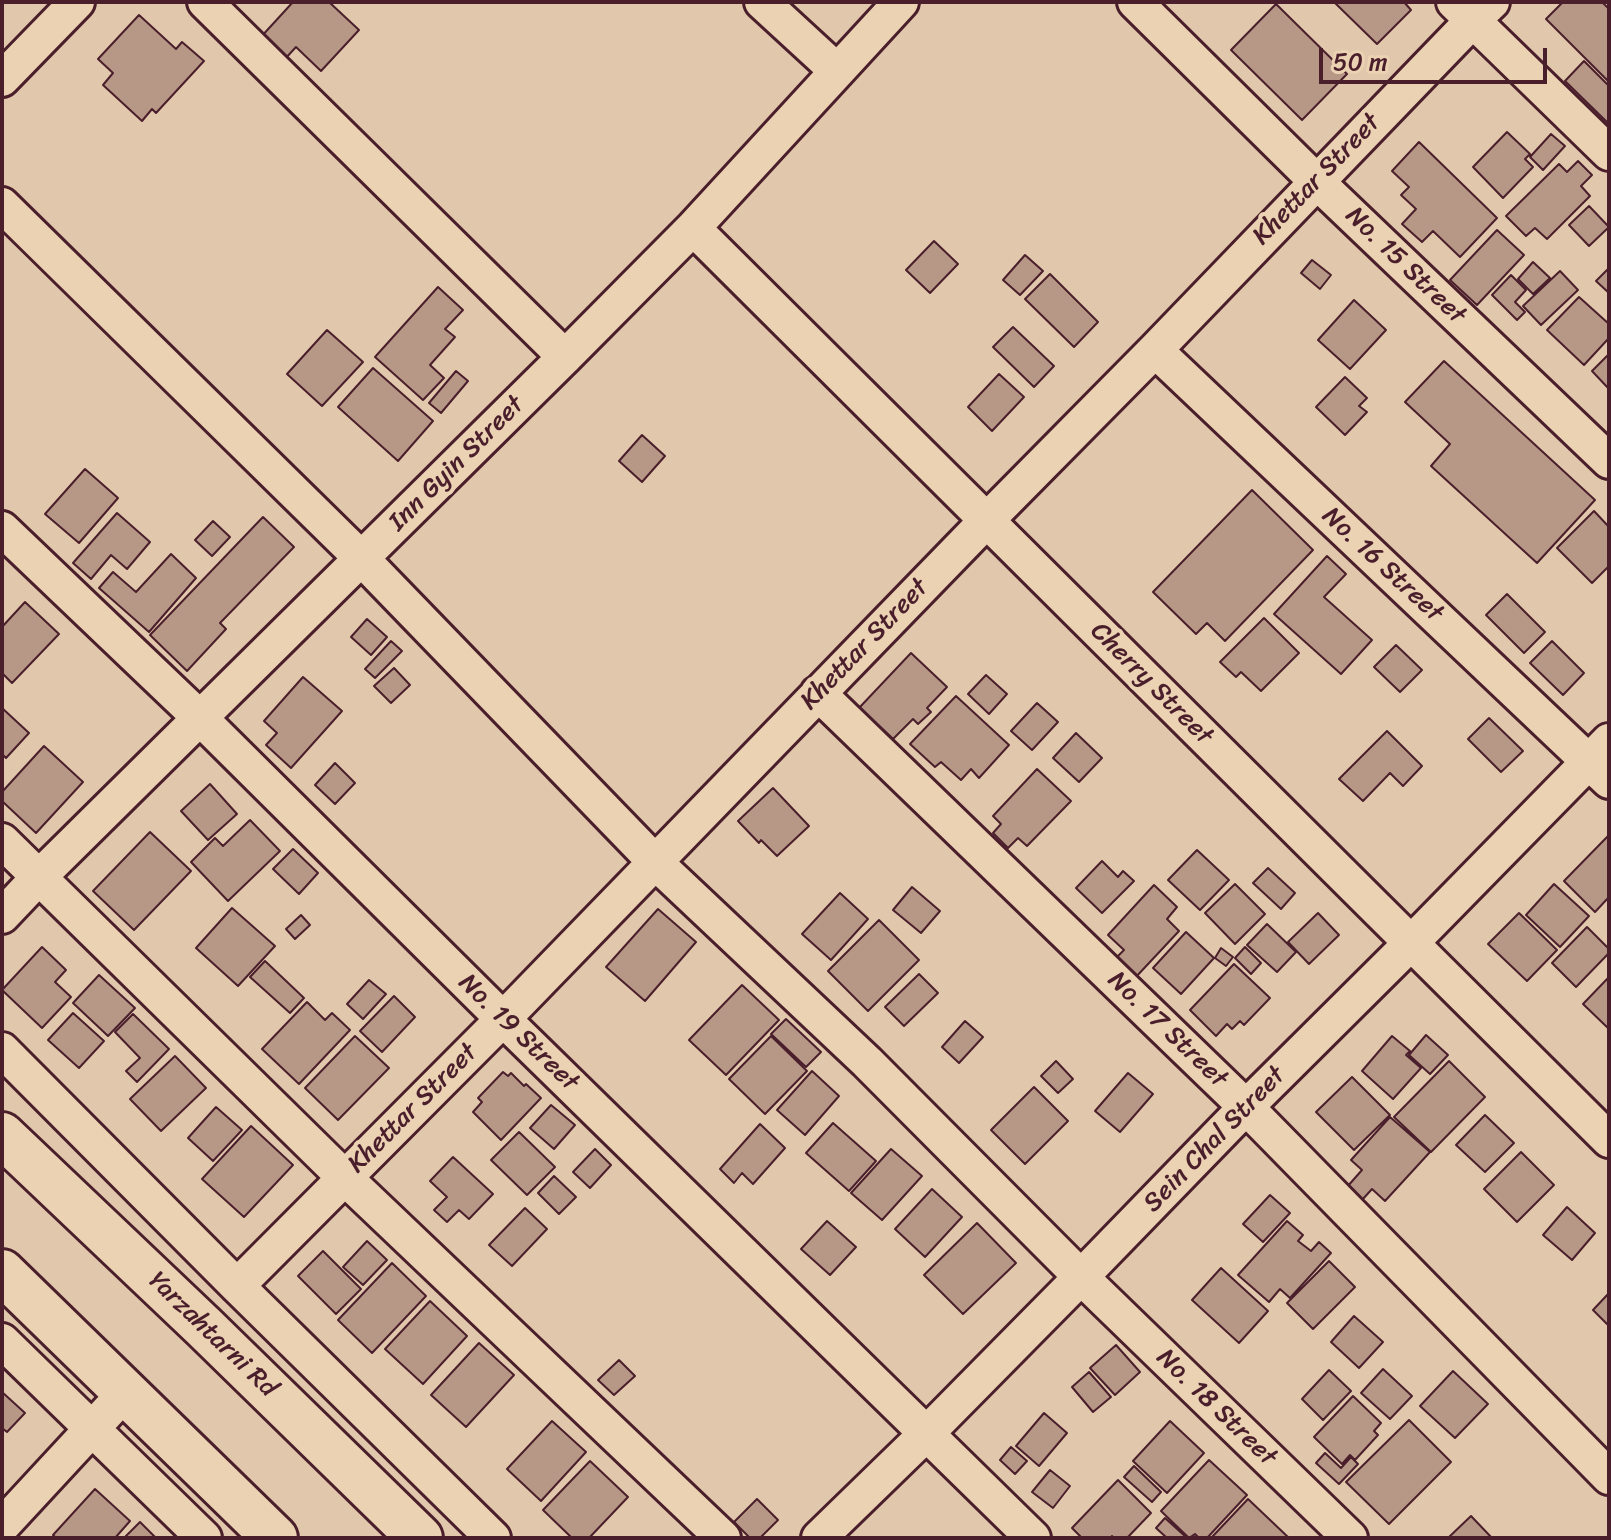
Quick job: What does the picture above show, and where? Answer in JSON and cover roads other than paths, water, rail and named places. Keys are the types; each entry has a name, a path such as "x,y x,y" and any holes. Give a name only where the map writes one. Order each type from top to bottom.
{"main road":[{"name":"Yarzahtarni Rd","path":"2,1135 420,1538"},
{"path":"2,1272 275,1538"}],"street":[{"path":"2,79 77,2"},
{"path":"205,2 565,357"},
{"path":"762,2 837,71"},
{"name":"Inn Gyin Street","path":"2,916 693,228 901,2"},
{"name":"No. 15 Street","path":"1135,2 1316,181 1609,461"},
{"path":"1473,8 1609,153"},
{"name":"Khettar Street","path":"237,1286 503,1019 1155,350 1316,181 1473,8"},
{"name":"No. 18 Street","path":"2,205 361,558 655,862 867,1062 1081,1277 1350,1538"},
{"name":"Cherry Street","path":"693,228 1609,1140"},
{"name":"No. 16 Street","path":"1155,350 1602,761"},
{"name":"No. 19 Street","path":"2,529 200,718 1033,1538"},
{"name":"No. 17 Street","path":"818,693 1246,1107 1609,1477"},
{"name":"Sein Chal Street","path":"819,1538 927,1433 1411,943 1602,761"},
{"path":"2,841 344,1177 723,1538"},
{"path":"2,1050 493,1538"},
{"path":"2,1341 204,1538"},
{"path":"2,1526 125,1393"}]}
